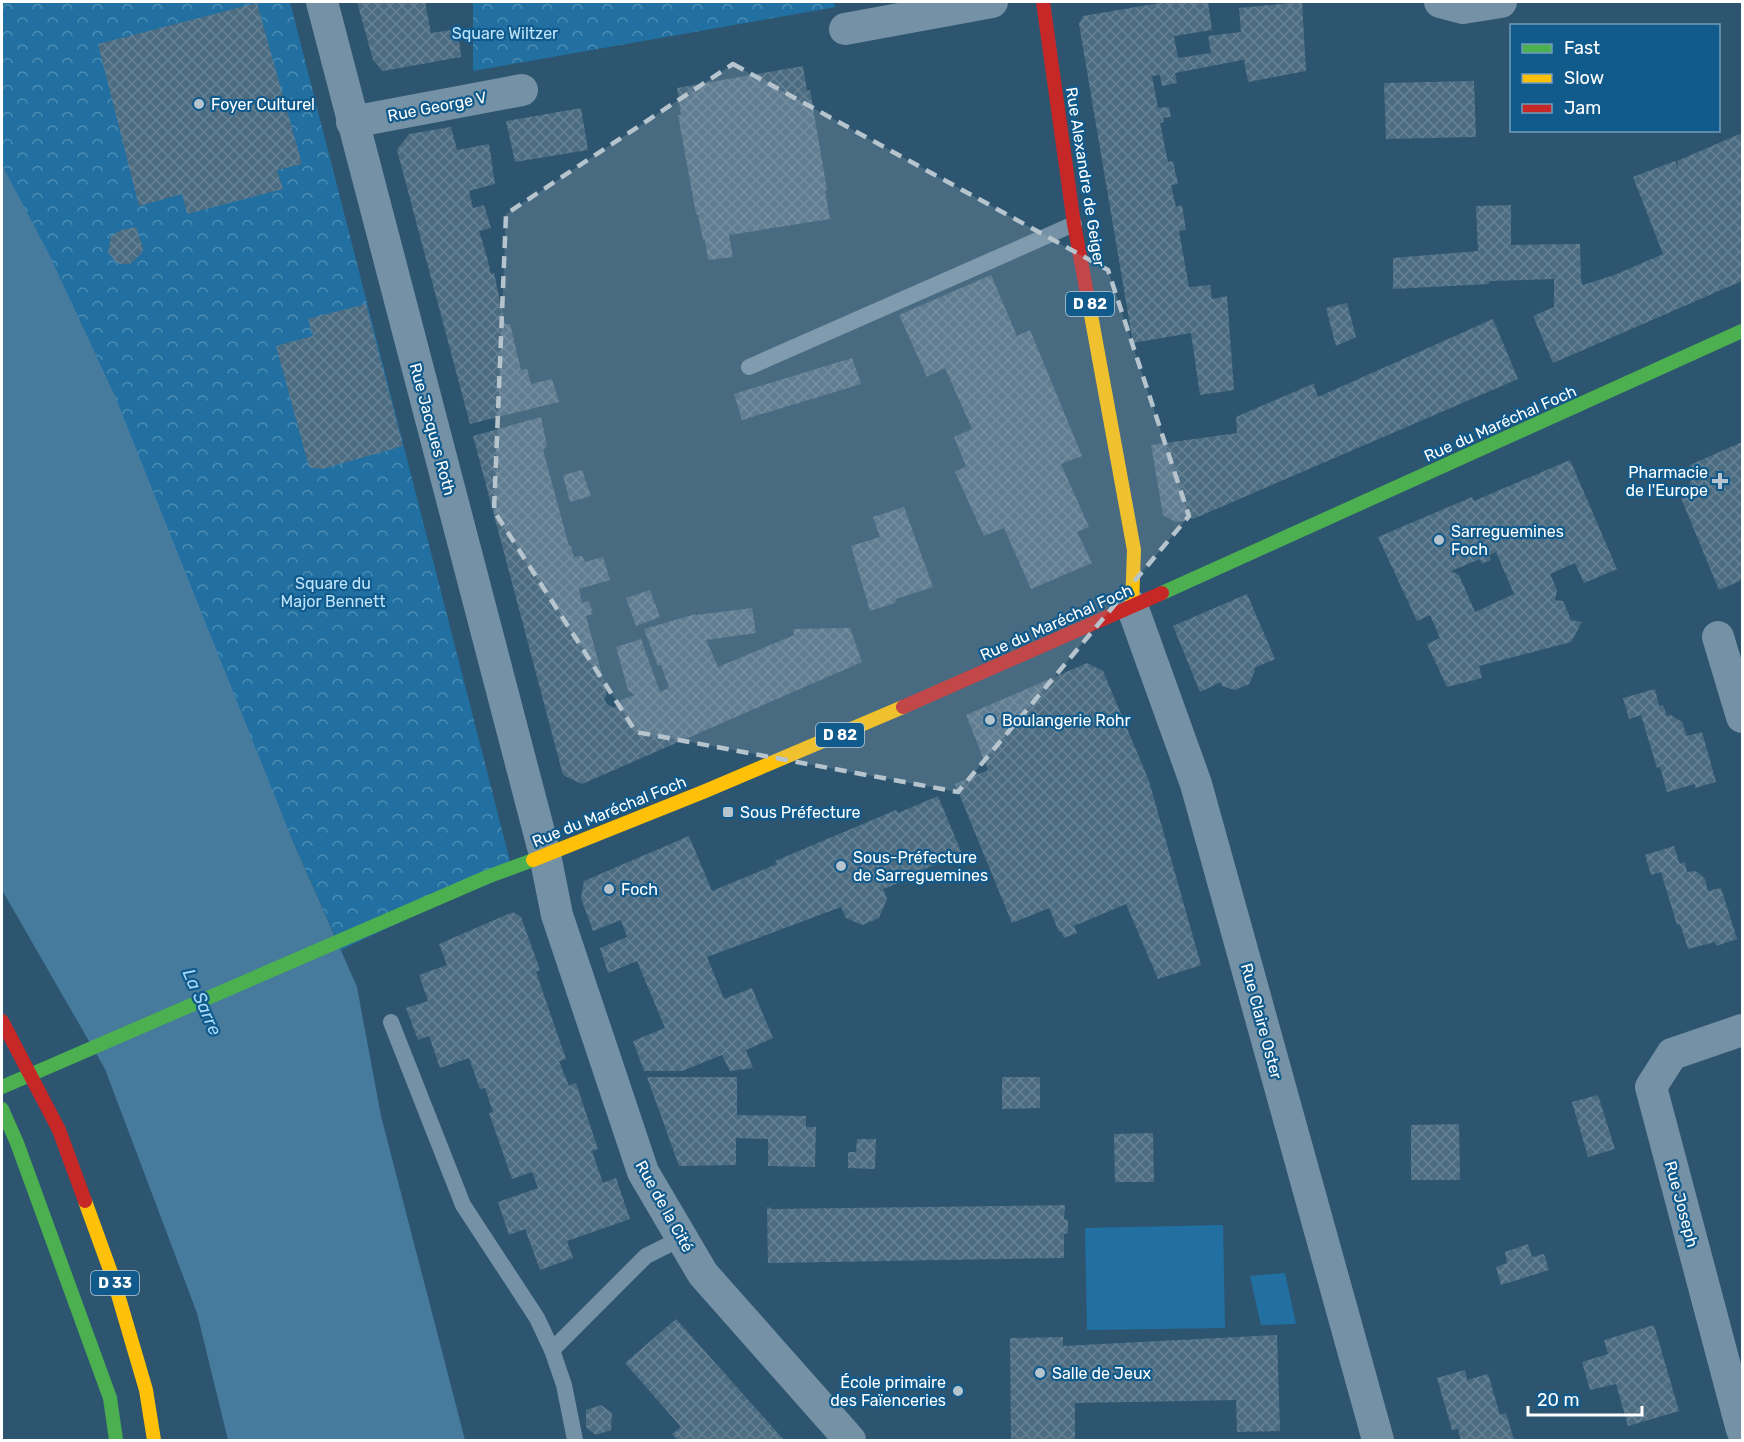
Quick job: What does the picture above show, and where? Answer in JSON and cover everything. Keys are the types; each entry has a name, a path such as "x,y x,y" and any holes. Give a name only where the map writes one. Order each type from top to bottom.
{"main road":[{"name":"Rue Alexandre de Geiger","path":"1042,2 1074,225 1134,550 1132,606"},
{"name":"Rue du Maréchal Foch","path":"2,1087 487,877 839,735 1743,331"},
{"name":"D 33","path":"2,1022 59,1130 103,1248 146,1390 154,1440"},
{"name":"D 33","path":"2,1109 17,1143 110,1398 117,1440"}],"street":[{"name":"Rue Jacques Roth","path":"322,2 545,855"},
{"path":"845,29 992,2"},
{"path":"1440,2 1463,8 1501,2"},
{"name":"Rue George V","path":"352,122 522,90"},
{"name":"Rue Claire Oster","path":"1132,606 1196,784 1378,1440"},
{"path":"1718,637 1743,717"},
{"name":"Rue de la Cité","path":"545,855 556,915 643,1172 703,1274 850,1440"},
{"name":"Rue Joseph","path":"1743,1030 1672,1054 1651,1087 1743,1430"}],"lane":[{"path":"748,367 1074,225"},
{"path":"391,1022 463,1205 537,1318 552,1350 564,1385 574,1440"},
{"path":"552,1350 646,1256 682,1238"}],"highlighted area":[{"path":"733,64 1108,270 1189,516 958,792 636,732 494,511 506,214"}],"green space":[{"name":"Square du Major Bennett","path":"2,2 290,2 512,869 341,950 2,165"},
{"name":"Square Wiltzer","path":"473,2 833,2 836,7 473,71"},
{"path":"1223,1225 1225,1328 1087,1330 1085,1228"},
{"path":"1285,1273 1296,1324 1261,1325 1250,1276"}],"water":[{"name":"La Sarre","path":"2,165 49,254 115,396 292,839 357,987 381,1116 465,1440 228,1440 197,1313 105,1069 2,890"}],"building":[{"path":"357,2 425,2 431,33 458,29 461,57 383,71 373,60"},
{"path":"1166,2 1208,2 1212,30 1174,36 1178,58 1211,53 1208,36 1241,32 1239,8 1302,2 1306,71 1248,82 1244,60 1242,60 1175,73 1177,83 1162,86 1160,75 1152,76 1158,108 1169,107 1171,117 1163,118 1164,122 1160,123 1168,162 1173,161 1178,184 1171,185 1176,207 1182,205 1186,230 1179,231 1189,287 1210,285 1212,299 1227,296 1234,390 1200,395 1191,333 1133,343 1079,24 1083,16"},
{"name":"Foyer Culturel","path":"257,3 302,164 277,170 283,189 187,214 182,194 139,206 98,44"},
{"path":"803,66 807,91 810,90 830,219 729,235 733,257 708,260 705,240 703,240 696,214 678,115 681,115 677,88"},
{"path":"1474,81 1476,137 1386,139 1384,83"},
{"path":"581,108 588,150 515,162 506,121"},
{"path":"451,127 457,150 489,144 495,184 469,191 473,208 484,205 491,228 479,231 491,274 494,273 505,324 510,324 521,370 527,369 531,384 552,379 559,402 470,424 397,150 409,134"},
{"path":"1742,133 1742,281 1553,363 1533,316 1554,307 1554,279 1490,281 1488,284 1393,289 1393,258 1478,251 1476,206 1511,205 1511,245 1580,244 1583,285 1617,274 1663,254 1633,177 1675,161 1679,172 1677,161"},
{"path":"136,227 143,248 142,253 130,264 120,264 108,252 111,236 121,230"},
{"path":"991,275 1017,336 1030,330 1082,456 1061,464 1089,527 1077,532 1092,563 1031,589 1004,528 984,536 955,472 966,466 954,437 972,429 945,368 927,377 899,315"},
{"path":"1347,303 1356,337 1336,346 1326,308"},
{"path":"366,304 403,446 322,469 309,467 276,346 313,336 308,319"},
{"path":"1493,319 1518,379 1193,519 1175,522 1163,515 1151,445 1237,433 1236,417 1315,383 1318,397"},
{"path":"852,358 861,384 742,420 734,394"},
{"path":"541,417 547,446 543,450 569,546 571,546 574,557 582,556 585,562 603,557 610,580 579,589 582,603 589,601 593,614 586,616 607,694 604,699 607,704 613,708 621,700 635,695 628,690 616,647 641,639 660,692 669,688 644,629 696,614 752,608 756,633 706,640 718,667 794,635 793,629 850,628 862,662 582,784 563,775 473,436"},
{"path":"1742,442 1742,580 1719,590 1681,498 1685,496 1694,473 1690,465"},
{"path":"1570,460 1617,569 1584,583 1575,563 1550,574 1557,590 1555,600 1563,601 1571,620 1582,622 1571,642 1479,666 1482,678 1447,687 1427,644 1440,638 1430,615 1417,621 1378,537 1472,497 1474,501","holes":["1496,552 1514,594 1475,612 1459,575 1451,571 1480,559 1482,564 1491,560 1489,555"]},
{"path":"582,470 591,496 570,502 563,475"},
{"path":"904,507 933,587 896,599 895,603 870,611 851,546 880,537 873,517"},
{"path":"650,590 660,617 636,626 626,598"},
{"path":"1247,594 1275,659 1254,668 1255,671 1249,684 1235,690 1222,686 1221,682 1200,692 1173,626"},
{"path":"1087,663 1103,671 1149,781 1201,965 1158,979 1126,904 1074,926 1077,933 1064,938 1049,908 1012,923 955,784 988,770 966,715"},
{"path":"1655,689 1659,706 1663,705 1667,716 1671,715 1682,722 1687,736 1702,732 1716,782 1695,788 1695,784 1667,792 1641,715 1629,719 1623,698"},
{"path":"938,796 962,854 883,889 887,899 879,918 862,925 846,918 841,907 707,957 724,999 752,988 773,1038 746,1050 753,1068 730,1071 722,1055 682,1071 644,1071 633,1041 665,1028 637,961 608,973 600,948 627,937 621,920 593,931 581,898 584,881 689,836 712,891 777,864 775,861 896,810 898,813"},
{"path":"1674,846 1680,864 1685,862 1687,872 1695,871 1700,874 1705,879 1708,891 1721,888 1737,939 1716,946 1715,942 1688,949 1680,924 1677,925 1661,872 1651,875 1645,855"},
{"path":"513,912 521,917 540,970 536,972 566,1059 559,1061 569,1086 576,1083 598,1149 592,1151 603,1183 616,1178 630,1219 567,1241 573,1258 540,1270 525,1229 509,1235 498,1202 538,1188 532,1172 512,1179 489,1113 493,1112 485,1088 480,1089 469,1058 440,1068 429,1036 418,1040 406,1008 428,1001 419,975 447,965 439,944"},
{"path":"647,1077 737,1077 737,1115 806,1116 806,1127 816,1127 815,1167 768,1166 768,1139 736,1138 736,1165 679,1166"},
{"path":"1002,1077 1040,1077 1040,1108 1002,1109"},
{"path":"1598,1095 1615,1149 1588,1157 1572,1102"},
{"path":"1459,1124 1460,1180 1411,1180 1411,1125"},
{"path":"1153,1133 1154,1182 1115,1182 1114,1134"},
{"path":"857,1139 876,1139 875,1169 848,1168 848,1152 856,1152"},
{"path":"1065,1205 1064,1219 1068,1220 1068,1233 1064,1234 1064,1258 768,1263 767,1207 771,1209"},
{"path":"1528,1244 1532,1257 1544,1254 1549,1270 1501,1285 1496,1267 1507,1263 1505,1252"},
{"path":"676,1319 784,1440 678,1440 672,1434 681,1427 625,1363"},
{"path":"1654,1325 1679,1411 1628,1426 1616,1384 1590,1390 1582,1362 1608,1354 1604,1340"},
{"path":"1277,1335 1280,1431 1237,1432 1236,1400 1075,1403 1075,1440 1011,1440 1010,1338 1063,1337 1063,1346"},
{"path":"1465,1370 1467,1380 1488,1374 1500,1415 1506,1413 1514,1440 1461,1440 1458,1429 1452,1430 1437,1378"},
{"path":"601,1405 612,1413 611,1430 596,1435 586,1427 586,1410"}],"traffic: fast":[{"path":"1162,593 1742,331"},
{"path":"2,1087 487,877 533,860"},
{"path":"2,1109 17,1143 110,1398 116,1440"}],"traffic: slow":[{"path":"1089,304 1134,550 1132,606"},
{"path":"533,860 703,792 903,707"},
{"path":"85,1201 114,1281 146,1390 154,1440"}],"traffic: jam":[{"path":"1043,2 1074,224 1089,304"},
{"path":"903,707 1162,593"},
{"path":"2,1021 59,1130 85,1201"}],"place":[{"name":"Foyer Culturel","path":"199,104"},
{"name":"Pharmacie de l'Europe","path":"1720,481"},
{"name":"Sarreguemines Foch","path":"1439,540"},
{"name":"Boulangerie Rohr","path":"990,720"},
{"name":"Sous Préfecture","path":"728,812"},
{"name":"Sous-Préfecture de Sarreguemines","path":"841,866"},
{"name":"Foch","path":"609,889"},
{"name":"Salle de Jeux","path":"1040,1373"},
{"name":"École primaire des Faïenceries","path":"958,1391"}]}
